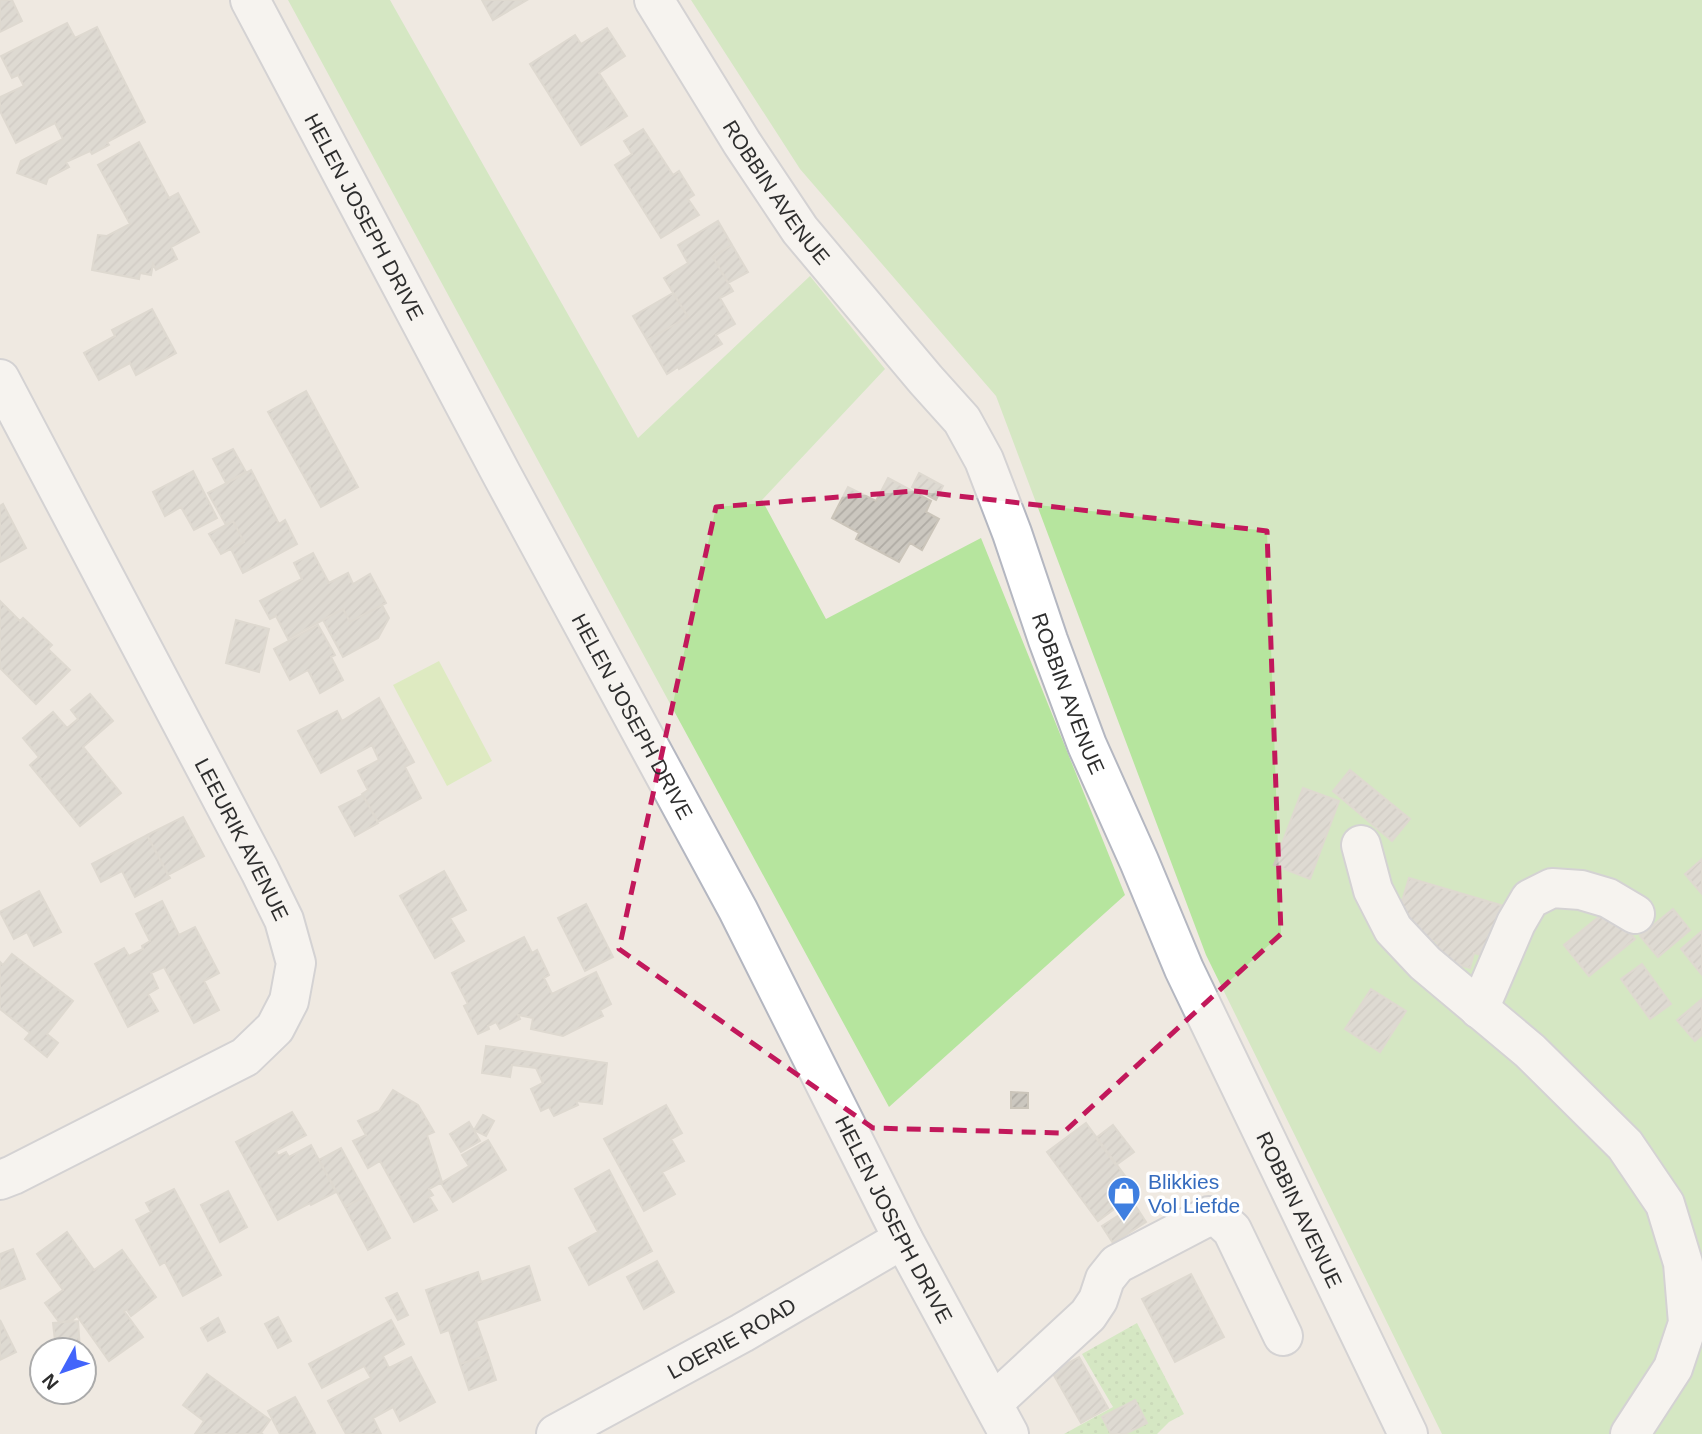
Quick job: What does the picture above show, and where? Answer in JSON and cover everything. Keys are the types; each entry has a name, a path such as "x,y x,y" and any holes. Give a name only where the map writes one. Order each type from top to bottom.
{"street":[{"name":"HELEN JOSEPH DRIVE","path":"250,0 515,499 738,910 903,1239 1001,1419"},
{"name":"ROBBIN AVENUE","path":"654,0 742,143 800,230 962,420 984,460 1087,745 1184,969 1408,1434"},
{"name":"LEEURIK AVENUE","path":"0,379 260,870 284,920 296,962 289,1001 275,1028 245,1056 0,1180"},
{"path":"1361,845 1373,890 1393,929 1425,963 1530,1051 1625,1145 1665,1204 1683,1263 1688,1323 1673,1368 1630,1434"},
{"path":"1479,1009 1516,923 1530,899 1552,888 1581,890 1608,898 1634,914"},
{"path":"1001,1419 1088,1315 1098,1300 1105,1279 1116,1264 1209,1216 1221,1220 1232,1230 1283,1336"},
{"name":"LOERIE ROAD","path":"556,1434 742,1333 903,1239"}],"highlighted area":[{"path":"914,491 1267,531 1281,934 1063,1133 873,1128 619,949 716,507"}],"green space":[{"path":"288,0 390,0 638,438 810,276 885,369 762,500 826,619 981,538 1125,895 889,1107"},
{"path":"691,0 1702,0 1702,1434 1442,1434 1206,955 996,396 800,169"},
{"path":"439,661 492,761 447,786 393,685"},
{"path":"1137,1323 1184,1414 1169,1422 1157,1434 1064,1434 1113,1407 1082,1354"}],"building":[{"path":"0,0 12,0 22,21 0,32"},
{"path":"482,0 527,0 493,20"},
{"path":"67,23 75,38 97,27 145,122 107,142 109,145 92,154 90,151 66,162 69,167 48,178 46,184 17,173 21,161 63,139 55,123 16,143 0,111 0,97 24,86 18,75 12,78 1,56"},
{"path":"607,28 625,56 599,73 627,116 581,145 530,64 575,35 581,44"},
{"path":"643,129 673,175 679,171 694,195 688,199 699,215 661,238 615,165 632,154 624,141"},
{"path":"139,142 169,198 178,193 199,232 171,247 177,259 156,270 153,264 151,275 140,273 139,279 92,270 98,235 107,236 130,224 98,165"},
{"path":"718,221 732,245 713,257 733,291 720,298 735,324 716,335 722,344 667,374 647,340 688,317 664,278 688,263 678,245"},
{"path":"732,245 748,272 728,283 713,257"},
{"path":"673,293 688,317 647,340 633,316"},
{"path":"152,309 176,353 136,375 130,363 99,380 84,353 115,336 112,330"},
{"path":"306,391 358,487 321,507 268,412"},
{"path":"233,449 246,472 226,483 213,459"},
{"path":"251,470 279,524 285,520 297,544 243,573 231,549 244,542 233,521 226,525 208,493"},
{"path":"193,471 217,518 194,530 181,507 165,516 153,492"},
{"path":"919,473 943,486 936,500 912,487"},
{"path":"888,478 931,501 926,512 939,519 922,550 910,543 899,562 856,539 859,533 832,518 848,487 876,501"},
{"path":"3,504 26,548 0,562 0,506"},
{"path":"233,521 244,542 221,554 209,534"},
{"path":"313,553 329,583 348,573 353,584 370,574 386,603 350,622 343,609 288,639 276,616 270,619 260,601 302,579 294,563"},
{"path":"0,601 20,621 23,618 52,645 48,649 70,670 36,704 0,668"},
{"path":"382,605 389,618 378,638 343,657 323,620 343,609 350,622"},
{"path":"236,620 269,629 259,672 226,663"},
{"path":"318,625 335,655 331,657 343,680 320,693 308,670 290,680 274,649"},
{"path":"90,694 113,721 83,747 121,793 80,826 30,765 39,757 23,738 53,712 67,728 78,719 71,710"},
{"path":"379,698 414,762 405,767 421,798 378,822 362,794 368,790 358,771 379,760 372,745 321,773 298,731 337,711 342,721"},
{"path":"1350,770 1410,819 1392,841 1333,791"},
{"path":"1303,788 1339,801 1310,879 1274,865"},
{"path":"363,795 378,823 355,836 339,807"},
{"path":"183,817 204,856 168,875 147,835"},
{"path":"147,835 170,878 135,897 122,871 101,882 92,864"},
{"path":"1702,859 1702,894 1685,874"},
{"path":"444,871 466,910 450,918 464,941 435,958 400,896"},
{"path":"1409,878 1507,907 1492,958 1474,953 1470,968 1433,957 1437,942 1413,935 1396,921"},
{"path":"39,891 61,932 34,946 27,932 14,939 0,912"},
{"path":"162,901 179,935 195,927 219,973 204,981 219,1010 194,1023 164,967 151,973 158,988 148,994 158,1011 128,1027 95,964 124,948 129,956 143,949 142,946 150,941 136,914"},
{"path":"586,904 613,957 585,971 558,918"},
{"path":"1610,908 1635,939 1589,976 1564,945"},
{"path":"1673,909 1690,930 1658,957 1640,936"},
{"path":"1702,931 1702,975 1681,949"},
{"path":"524,937 532,953 537,950 549,975 544,978 552,994 596,972 611,1004 600,1010 603,1016 563,1036 531,1029 533,1018 518,1015 520,1019 500,1029 496,1022 478,1034 464,1006 468,1004 452,973"},
{"path":"12,954 73,1001 47,1034 58,1043 47,1057 25,1039 30,1033 0,1009 0,962 3,965"},
{"path":"1642,964 1671,1004 1650,1019 1621,979"},
{"path":"1371,989 1406,1011 1380,1052 1345,1029"},
{"path":"1702,999 1702,1035 1695,1041 1677,1020"},
{"path":"486,1046 607,1063 602,1104 576,1101 578,1105 554,1116 549,1107 541,1111 531,1089 543,1083 536,1068 512,1065 510,1077 482,1073"},
{"path":"393,1090 418,1105 434,1132 427,1135 442,1182 429,1189 433,1195 429,1197 437,1210 414,1222 380,1161 368,1168 353,1141 366,1135 358,1121 379,1111"},
{"path":"1011,1092 1028,1093 1028,1108 1011,1108"},
{"path":"666,1105 682,1133 671,1139 684,1161 662,1172 675,1194 644,1211 604,1139"},
{"path":"292,1112 306,1135 276,1151 278,1156 286,1152 289,1157 311,1145 336,1192 278,1220 236,1142"},
{"path":"483,1115 494,1121 486,1136 474,1130"},
{"path":"469,1122 480,1141 461,1152 450,1134"},
{"path":"1086,1123 1137,1192 1098,1221 1047,1152"},
{"path":"1113,1125 1134,1152 1116,1165 1096,1138"},
{"path":"488,1140 506,1170 453,1202 441,1183 469,1166 462,1155"},
{"path":"341,1148 367,1195 345,1207 319,1160"},
{"path":"609,1170 652,1251 589,1285 569,1248 598,1232 575,1189"},
{"path":"174,1189 221,1275 183,1296 165,1262 160,1265 136,1220 151,1212 146,1203"},
{"path":"228,1191 247,1227 220,1242 201,1205"},
{"path":"367,1195 390,1238 368,1250 345,1207"},
{"path":"1135,1205 1146,1222 1113,1243 1102,1226"},
{"path":"67,1232 94,1270 122,1250 156,1297 131,1316 127,1310 124,1311 143,1337 109,1361 98,1346 98,1336 91,1336 77,1316 71,1321 59,1322 45,1303 63,1290 37,1254"},
{"path":"13,1249 25,1279 0,1289 0,1254"},
{"path":"657,1261 674,1292 644,1309 627,1277"},
{"path":"529,1266 540,1300 476,1321 488,1355 460,1364 449,1330 441,1333 426,1290 478,1272 481,1282"},
{"path":"1191,1274 1224,1337 1175,1362 1142,1299"},
{"path":"397,1293 408,1315 398,1320 386,1298"},
{"path":"278,1317 291,1341 278,1348 265,1324"},
{"path":"218,1318 225,1332 208,1341 201,1328"},
{"path":"0,1320 16,1352 0,1360"},
{"path":"391,1320 404,1344 383,1356 389,1368 411,1357 435,1402 400,1421 393,1407 373,1418 381,1434 346,1434 328,1401 371,1378 364,1366 322,1388 309,1364"},
{"path":"78,1321 79,1336 54,1336 53,1323"},
{"path":"488,1355 496,1380 469,1390 460,1364"},
{"path":"1079,1357 1108,1408 1081,1423 1052,1372"},
{"path":"207,1374 270,1420 261,1433 263,1434 195,1434 204,1421 183,1405"},
{"path":"295,1397 314,1434 280,1434 268,1411"},
{"path":"1135,1400 1147,1423 1125,1434 1111,1434 1102,1417"}],"place":[{"name":"Blikkies Vol Liefde","path":"1124,1223"}]}
